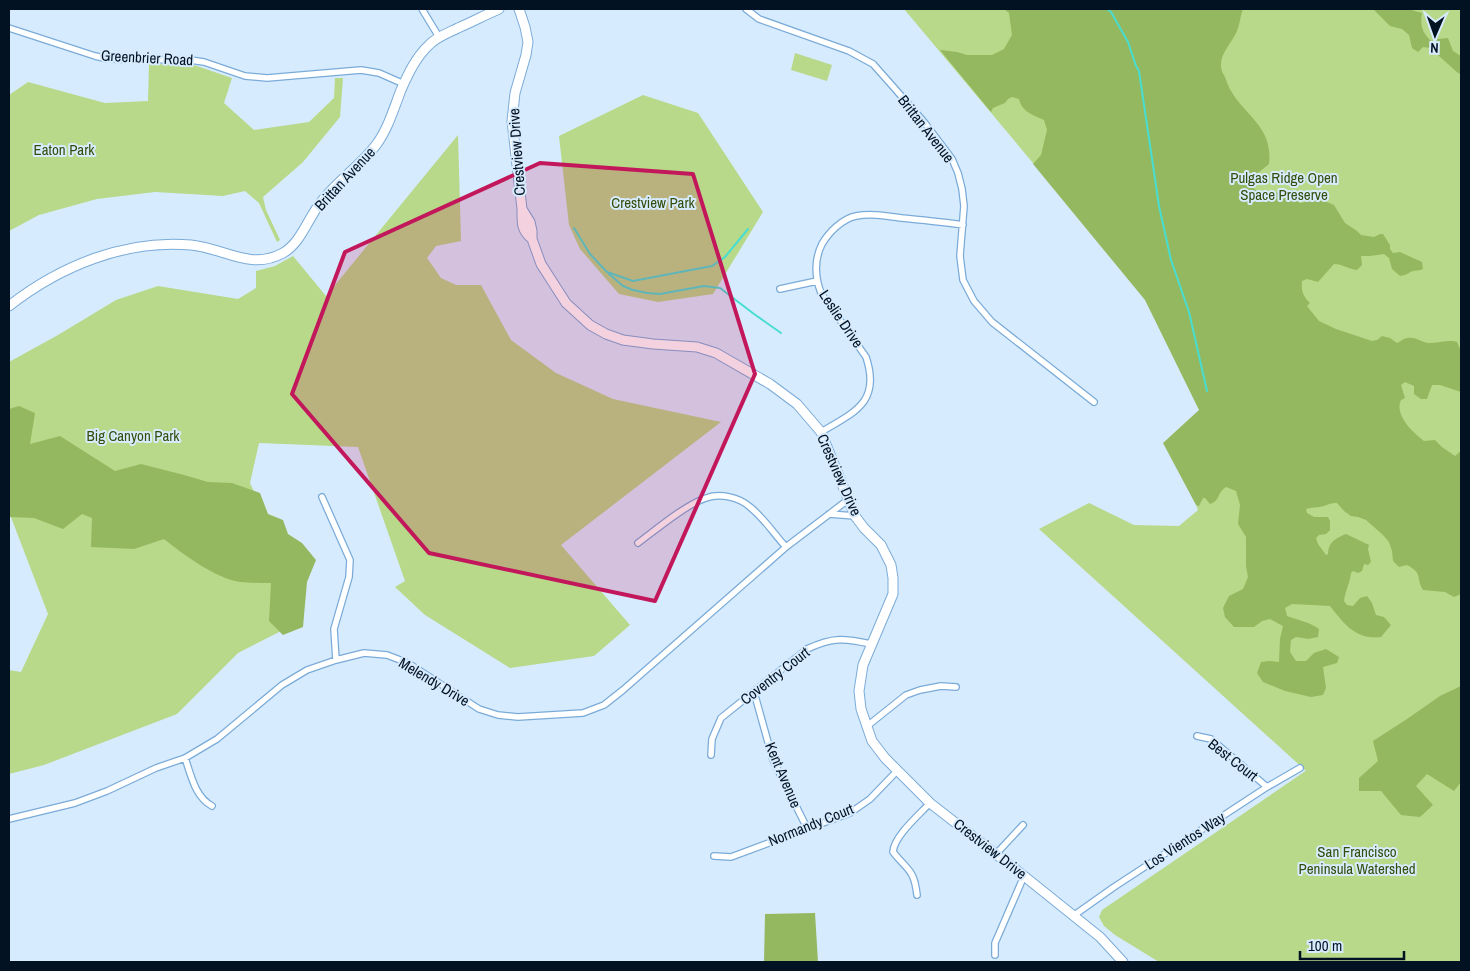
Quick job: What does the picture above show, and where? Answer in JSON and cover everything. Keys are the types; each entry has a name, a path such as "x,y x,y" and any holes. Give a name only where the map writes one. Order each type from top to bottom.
{"street":[{"path":"422,9 439,37"},
{"name":"Brittan Avenue","path":"9,306 40,283 65,270 90,260 140,247 171,244 199,246 245,260 256,261 266,260 283,253 298,239 327,194 366,157 376,144 384,131 413,67 429,45 439,37 499,9"},
{"name":"Crestview Drive","path":"519,9 526,27 528,42 515,93 512,121 522,223 525,233 532,239 541,264 566,303 590,325 622,340 697,347 716,353 770,384 797,404 821,432 855,516 881,545 891,566 893,578 892,594 863,665 859,690 861,709 872,741 897,771 930,803 1100,937 1123,962"},
{"name":"Brittan Avenue","path":"746,9 759,19 849,51 873,64 924,122 952,159 962,189 964,206 960,256 963,280 974,301 992,322 1094,402"},
{"name":"Greenbrier Road","path":"9,28 108,59 190,60 204,62 245,76 267,78 361,70 379,73 404,84"},
{"name":"Leslie Drive","path":"821,432 849,416 864,402 871,380 870,368 866,357 821,292 817,281 816,266 819,251 826,237 841,223 856,216 875,215 963,225"},
{"path":"780,289 817,281"},
{"path":"638,543 693,504 708,497 726,496 750,506 786,547"},
{"path":"322,497 350,560 349,577 334,629 336,660"},
{"name":"Melendy Drive","path":"9,819 75,803 107,791 156,768 185,758 218,739 282,685 307,670 364,653 387,655 408,663 479,709 498,715 518,717 583,713 604,705 786,547 849,499"},
{"path":"829,514 855,516"},
{"name":"Coventry Court","path":"711,755 712,739 721,718 807,649 823,642 838,639 849,639 871,644"},
{"path":"866,727 906,695 940,686 956,688"},
{"name":"Kent Avenue","path":"754,692 773,760 807,828"},
{"name":"Best Court","path":"1197,736 1211,739 1267,787"},
{"path":"185,758 197,791 212,806"},
{"name":"Los Vientos Way","path":"1073,916 1267,787 1300,768"},
{"name":"Normandy Court","path":"714,856 731,857 850,813 870,798 897,771"},
{"path":"917,895 912,872 893,852 899,837 930,803"},
{"path":"996,854 1023,825"},
{"path":"995,955 995,943 1024,876"}],"highlighted area":[{"path":"540,163 693,174 755,374 655,601 429,553 292,394 345,252"}],"green space":[{"name":"Pulgas Ridge Open Space Preserve","path":"904,9 1461,9 1461,962 1159,962 1115,935 1104,926 1099,917 1102,910 1306,771 1039,529 1089,503 1134,525 1179,526 1198,510 1196,505 1200,410 1147,299"},
{"path":"1004,9 1243,9 1237,31 1222,57 1221,67 1230,90 1266,137 1269,149 1269,164 1253,177 1254,189 1268,196 1283,190 1300,203 1320,199 1334,205 1345,223 1361,235 1374,237 1383,234 1393,253 1400,252 1422,262 1423,269 1400,276 1392,269 1389,258 1384,254 1361,256 1362,265 1357,270 1334,264 1318,282 1307,279 1302,281 1303,293 1310,303 1307,306 1319,321 1336,329 1372,341 1382,336 1390,338 1397,343 1410,338 1430,343 1454,341 1457,342 1461,351 1461,392 1440,385 1432,385 1427,399 1421,399 1414,394 1414,386 1405,382 1401,385 1405,398 1401,400 1400,412 1406,423 1424,441 1435,440 1455,456 1461,451 1461,594 1454,597 1445,592 1423,590 1416,571 1407,565 1399,567 1393,561 1389,542 1383,535 1366,520 1351,516 1337,503 1306,509 1307,513 1314,517 1328,517 1330,521 1330,530 1316,538 1326,555 1333,541 1346,534 1369,545 1371,562 1368,565 1364,564 1362,571 1358,573 1353,571 1351,573 1344,601 1347,605 1353,606 1360,598 1367,596 1372,603 1376,615 1384,617 1391,625 1381,637 1364,636 1346,625 1330,606 1292,604 1285,608 1287,616 1319,629 1318,637 1308,639 1296,637 1291,640 1290,652 1296,661 1306,661 1314,653 1326,649 1339,657 1337,663 1323,667 1326,688 1323,695 1311,697 1285,691 1263,682 1257,673 1261,662 1279,662 1280,639 1283,626 1270,619 1262,621 1254,627 1234,627 1225,617 1223,608 1229,596 1243,589 1248,577 1246,537 1238,524 1240,505 1236,491 1226,487 1217,499 1210,504 1203,498 1199,506 1196,505 1163,443 1199,410 1145,300 1033,164 1041,155 1047,130 1044,120 1028,112 1019,99 1012,97 1005,103 993,108 991,112 940,50 967,55 992,55 1004,49 1012,35 1009,13"},
{"path":"1373,9 1408,9 1422,13 1422,29 1428,38 1431,41 1448,38 1453,51 1461,56 1461,74 1430,48 1423,47 1418,52 1412,48 1409,35 1402,29 1390,26"},
{"path":"795,53 832,65 827,81 791,70"},
{"name":"Eaton Park","path":"149,64 194,65 232,78 224,103 254,130 309,122 334,98 335,78 343,78 340,117 303,162 263,197 266,210 280,240 277,242 259,203 245,191 223,196 155,192 97,199 39,215 9,231 9,95 28,82 105,103 148,101"},
{"name":"Crestview Park","path":"643,95 698,113 763,212 713,294 658,302 619,294 580,249 569,225 559,136"},
{"name":"Big Canyon Park","path":"458,135 461,241 436,246 427,258 441,278 456,285 481,285 511,340 556,373 613,399 721,422 561,545 630,625 594,656 510,668 425,615 395,587 405,581 358,447 259,443 250,483 281,552 293,625 238,653 177,714 44,765 9,774 9,670 21,672 48,614 9,512 9,362 116,300 158,286 238,299 256,288 256,271 275,266 293,256 326,296"},
{"path":"19,406 35,413 30,444 60,436 115,471 141,464 208,482 232,483 260,493 268,514 283,520 288,534 302,543 316,560 307,582 303,627 283,635 269,621 271,583 240,582 220,576 190,559 164,539 134,549 91,547 92,518 82,514 63,529 34,518 9,517 9,409"},
{"path":"1461,686 1461,782 1454,791 1427,774 1416,786 1433,805 1420,817 1401,815 1381,791 1359,791 1359,778 1378,761 1373,741 1440,696"},
{"path":"815,913 818,962 764,962 765,914"}],"waterway":[{"path":"1107,9 1111,12 1128,42 1139,71 1159,206 1171,260 1189,312 1207,391"},
{"path":"574,228 590,254 607,272 633,281 712,266 725,257 748,229"},
{"path":"609,274 623,286 647,293 660,294 704,286 720,288 781,333"}],"park label":[{"name":"San Francisco Peninsula Watershed","path":"1357,860"}]}
